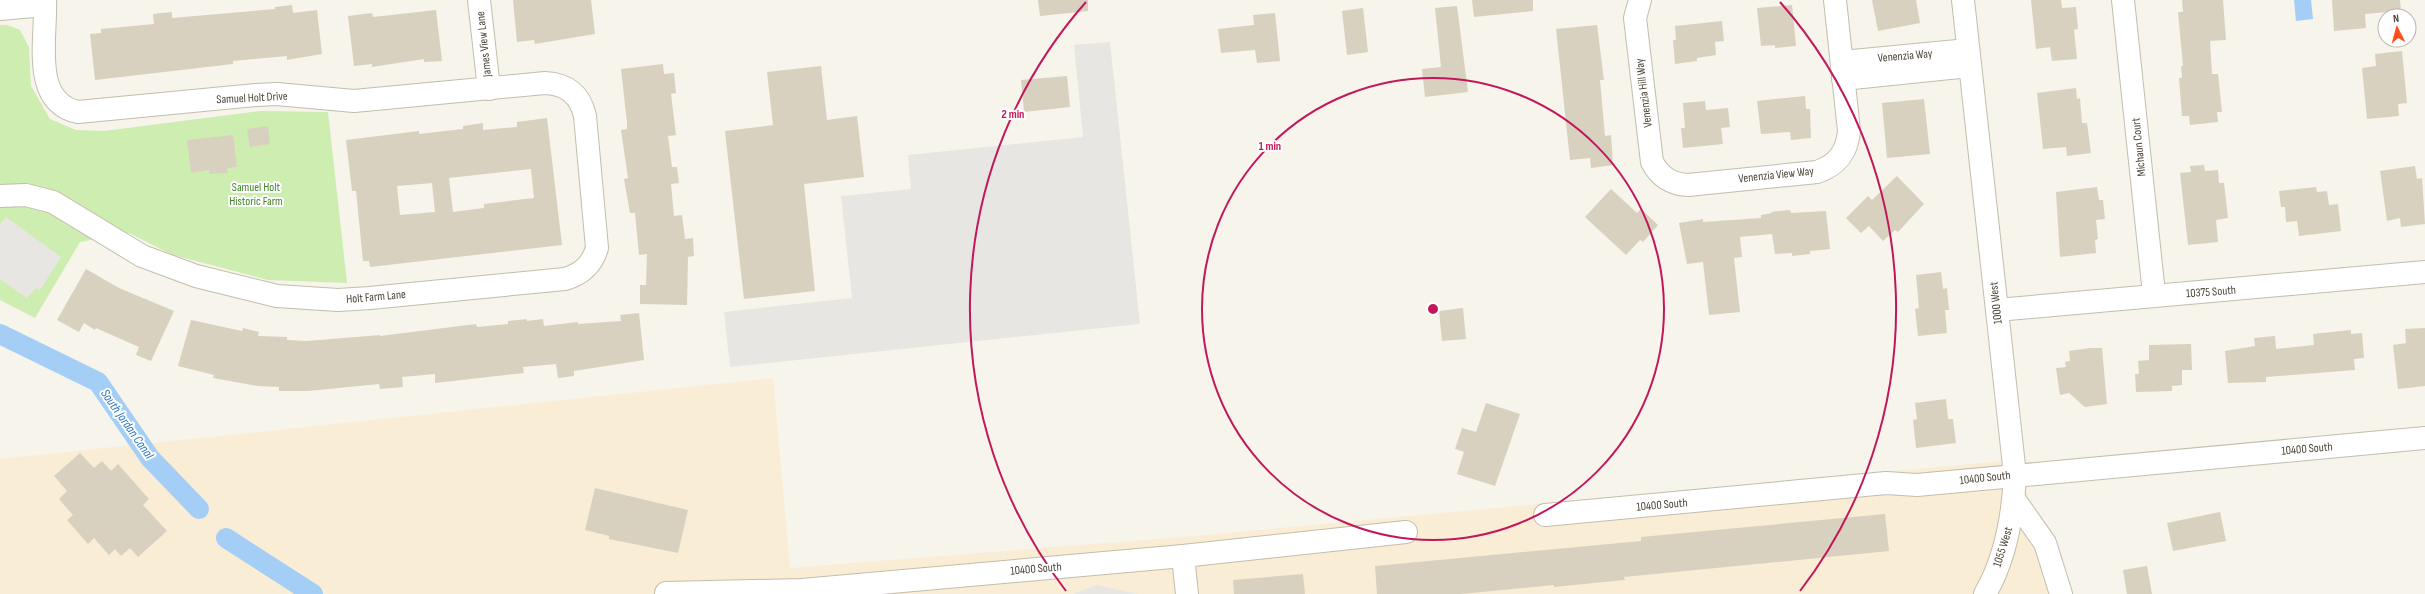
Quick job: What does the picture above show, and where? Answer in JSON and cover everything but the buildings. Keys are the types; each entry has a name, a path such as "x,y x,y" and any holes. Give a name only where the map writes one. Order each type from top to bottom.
{"street":[{"name":"James View Lane","path":"478,0 489,89"},
{"name":"Venenzia Hill Way","path":"1640,0 1635,18 1651,158 1656,169 1668,180"},
{"name":"Venenzia View Way","path":"1668,180 1688,185 1817,172 1829,167 1839,159 1848,142 1849,131 1835,0"},
{"name":"1000 West","path":"1962,0 2015,475 2014,499"},
{"name":"Michaun Court","path":"2123,0 2154,294"},
{"name":"Samuel Holt Drive","path":"46,2 43,44 48,85 52,96 60,105 78,112 277,94 354,101 550,83 563,86 572,91"},
{"path":"0,9 46,2"},
{"name":"Venenzia Way","path":"1843,70 1968,58"},
{"name":"Holt Farm Lane","path":"0,196 26,195 53,202 142,256 196,276 277,296 324,300 364,299 565,279 582,272 592,261 597,248 585,116 583,106 572,91"},
{"name":"10375 South","path":"1997,310 2154,294 2247,289 2425,272"},
{"name":"10400 South","path":"1545,515 1886,483 1917,485 2015,475 2054,474 2425,438"},
{"path":"2014,499 2045,543 2060,594"},
{"name":"1055 West","path":"1985,594 2001,559 2009,529 2014,499"},
{"name":"10400 South","path":"666,593 787,591 1183,556 1406,532"},
{"path":"1183,556 1187,594"}],"shaded area":[{"path":"1110,42 1140,324 730,367 724,312 852,298 841,196 911,189 908,155 1083,137 1074,45"},
{"path":"6,217 61,257 40,290 36,288 27,298 0,279 0,224"},
{"path":"773,378 790,568 1194,536 2024,459 2028,500 2038,527 2053,594 0,594 0,459"},
{"path":"1097,585 1138,594 1073,594"}],"green space":[{"name":"Samuel Holt Historic Farm","path":"0,25 7,25 20,30 29,47 31,86 50,119 76,130 104,131 260,111 328,112 347,283 268,280 173,255 129,233 80,242 35,318 0,300"}],"water":[{"path":"2294,0 2311,0 2313,19 2296,21"}],"waterway":[{"name":"South Jordan Canal","path":"0,334 98,382 150,458 199,509"},
{"name":"South Jordan Canal","path":"226,538 313,594"}]}
